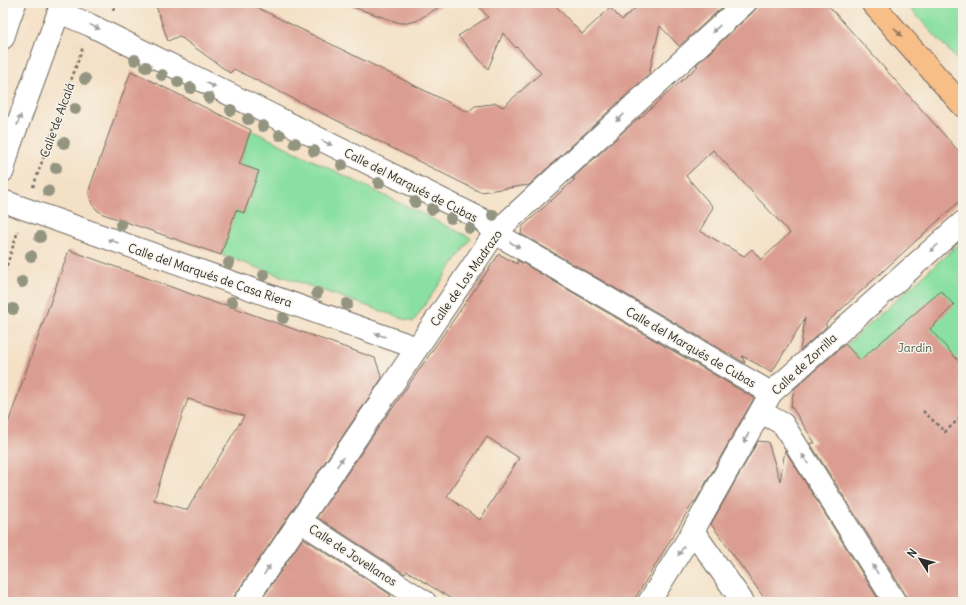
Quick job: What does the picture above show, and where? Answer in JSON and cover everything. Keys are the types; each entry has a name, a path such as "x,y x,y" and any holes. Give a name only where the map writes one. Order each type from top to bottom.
{"highway":[{"path":"872,3 963,106"}],"street":[{"name":"Calle de Los Madrazo","path":"245,602 495,233 744,3"},
{"name":"Calle del Marqués de Cubas","path":"60,7 90,25 481,219 495,233 766,402 783,424 895,602"},
{"path":"3,171 12,138 60,7"},
{"name":"Calle del Marqués de Casa Riera","path":"3,201 417,348"},
{"name":"Calle de Zorrilla","path":"649,602 694,531 766,402 963,222"},
{"name":"Calle de Jovellanos","path":"300,521 425,602"},
{"path":"694,531 743,602"}],"path":[{"path":"113,12 116,3"},
{"name":"Calle de Alcalá","path":"3,277 24,209 84,43"},
{"path":"923,411 945,432 963,415"}],"green space":[{"path":"905,3 963,3 963,66"},
{"path":"251,130 471,238 413,322 221,255 229,231 217,227 224,206 244,213 259,171 239,164"},
{"name":"Jardín","path":"963,240 963,446 953,455 846,345"}],"building":[{"path":"155,3 248,3 468,112 475,106 496,103 503,107 541,73 503,33 488,69 458,36 488,17 476,3 553,3 582,34 610,8 622,20 640,4 638,3 727,3 679,46 660,26 649,74 529,185 480,192 234,69 230,73 179,36 168,41"},
{"path":"351,3 446,3 416,21 400,23 350,6"},
{"path":"757,3 826,3 963,156 963,198 825,324 827,326 800,351 805,318 772,372 742,356 745,363 521,234 522,227 575,179 572,179 698,66 696,65 757,7","holes":["713,150 790,233 761,260 752,249 744,256 700,231 713,207 686,176"]},
{"path":"131,71 251,130 239,164 259,171 244,213 236,210 221,255 103,214 92,204 89,191 91,184"},
{"path":"69,250 221,305 223,304 375,358 382,378 235,595 233,602 3,602 3,438","holes":["188,399 244,416 187,510 154,500"]},
{"path":"499,254 517,264 517,260 754,398 695,502 694,501 633,602 456,602 407,571 405,574 317,517","holes":["487,437 519,458 480,520 447,496"]},
{"path":"941,291 954,305 930,329 963,366 963,602 907,602 906,595 810,443 815,443 791,406 794,389 845,344 860,360"},
{"path":"758,441 768,442 780,481 785,450 880,602 767,602 711,524"},
{"path":"303,538 391,595 386,602 260,602"}]}
